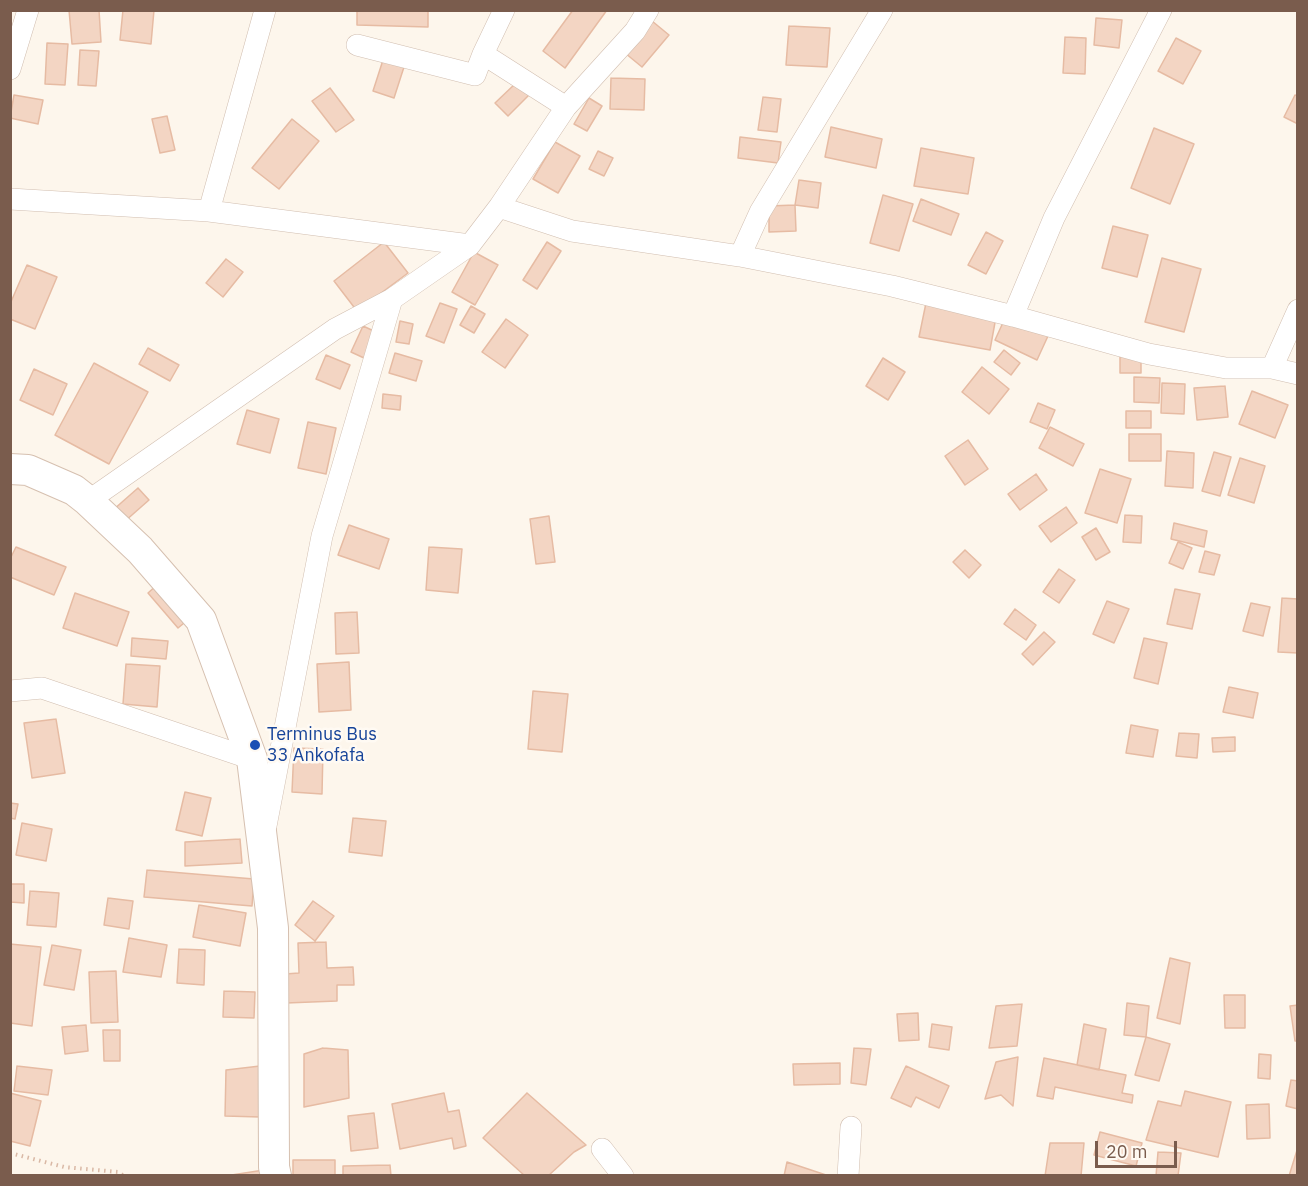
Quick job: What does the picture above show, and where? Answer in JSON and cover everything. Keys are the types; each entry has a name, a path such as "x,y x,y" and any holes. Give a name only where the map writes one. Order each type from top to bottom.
{"street":[{"path":"10,69 28,10"},
{"path":"209,211 265,10"},
{"path":"357,45 475,75 504,10"},
{"path":"88,501 335,328 392,299 470,245 499,207 566,107 635,31 648,10"},
{"path":"740,256 760,212 882,10"},
{"path":"1013,316 1054,218 1161,10"},
{"path":"483,54 566,107"},
{"path":"10,199 209,211 470,245"},
{"path":"499,207 572,231 740,256 892,286 1013,316 1149,354 1226,368 1272,368 1298,374"},
{"path":"263,844 322,536 392,299"},
{"path":"1272,368 1298,310"},
{"path":"10,469 28,470 74,490 88,501 140,550 201,620 252,759 273,928 274,1167 276,1176"},
{"path":"10,691 42,688 252,759"},
{"path":"848,1176 851,1127"},
{"path":"602,1149 623,1176"}],"path":[{"path":"10,1153 64,1167 118,1172 124,1176"}],"building":[{"path":"69,10 99,10 101,42 72,44"},
{"path":"123,10 154,10 151,44 120,40"},
{"path":"357,10 428,10 428,27 357,25"},
{"path":"573,10 607,10 565,68 543,51"},
{"path":"1096,18 1122,20 1119,48 1094,45"},
{"path":"652,21 669,35 642,67 625,53"},
{"path":"789,26 830,28 827,67 786,65"},
{"path":"1065,37 1086,38 1085,74 1063,73"},
{"path":"1176,38 1201,51 1183,84 1158,71"},
{"path":"47,43 68,44 65,85 45,84"},
{"path":"80,50 99,51 96,86 78,85"},
{"path":"383,60 404,67 394,98 373,91"},
{"path":"611,78 645,79 644,110 610,109"},
{"path":"517,82 529,95 508,116 495,103"},
{"path":"330,88 354,120 336,132 312,101"},
{"path":"14,95 43,100 38,124 10,118"},
{"path":"1295,95 1298,96 1298,124 1284,117"},
{"path":"763,97 781,99 777,132 758,130"},
{"path":"589,98 602,106 587,131 574,124"},
{"path":"167,116 175,150 160,153 152,119"},
{"path":"292,119 319,141 279,189 252,168"},
{"path":"831,127 882,139 876,168 825,157"},
{"path":"1154,128 1194,144 1170,204 1131,188"},
{"path":"740,137 781,142 778,163 738,158"},
{"path":"555,142 580,156 558,193 533,179"},
{"path":"921,148 974,158 968,194 914,186"},
{"path":"598,151 613,158 604,176 589,169"},
{"path":"799,180 821,183 818,208 795,205"},
{"path":"883,195 913,204 899,251 870,243"},
{"path":"921,199 959,214 951,235 913,221"},
{"path":"795,205 796,231 769,232 769,206"},
{"path":"1113,226 1148,235 1137,277 1102,268"},
{"path":"986,232 1003,241 986,274 968,265"},
{"path":"384,242 408,273 357,311 334,281"},
{"path":"547,242 561,251 537,289 523,280"},
{"path":"474,252 498,265 475,305 452,292"},
{"path":"1162,258 1201,269 1184,332 1145,322"},
{"path":"226,259 243,272 223,297 206,283"},
{"path":"27,265 57,277 35,329 10,319 10,304"},
{"path":"440,303 457,309 444,343 426,336"},
{"path":"926,303 996,317 990,350 919,337"},
{"path":"471,306 485,314 474,333 460,325"},
{"path":"1006,316 1048,336 1037,360 995,340"},
{"path":"506,319 528,335 505,368 482,352"},
{"path":"400,321 413,324 409,344 396,342"},
{"path":"363,326 376,332 364,358 351,352"},
{"path":"148,348 179,365 170,381 139,364"},
{"path":"1004,350 1020,363 1011,375 994,362"},
{"path":"395,353 422,361 416,381 389,373"},
{"path":"1120,354 1141,354 1141,373 1120,373"},
{"path":"326,355 350,365 340,389 316,379"},
{"path":"883,358 905,372 888,400 866,386"},
{"path":"94,363 148,392 109,464 55,435"},
{"path":"982,367 1009,389 989,414 962,392"},
{"path":"34,369 67,384 53,415 20,400"},
{"path":"1134,377 1160,378 1159,403 1134,402"},
{"path":"1162,383 1185,384 1184,414 1161,413"},
{"path":"1225,386 1228,417 1197,420 1194,388"},
{"path":"1252,391 1288,405 1275,438 1239,424"},
{"path":"383,394 401,396 400,410 382,408"},
{"path":"1038,403 1055,410 1047,429 1030,422"},
{"path":"247,410 279,419 270,453 237,444"},
{"path":"1126,411 1151,411 1151,428 1126,428"},
{"path":"308,422 336,428 326,474 298,468"},
{"path":"1050,427 1084,444 1073,466 1039,448"},
{"path":"1129,434 1161,434 1161,461 1129,461"},
{"path":"968,440 988,469 965,485 945,456"},
{"path":"1167,451 1194,453 1193,488 1165,486"},
{"path":"1214,452 1231,457 1220,496 1202,491"},
{"path":"1240,458 1265,466 1254,503 1228,495"},
{"path":"1100,469 1131,479 1117,523 1085,513"},
{"path":"1036,474 1047,490 1020,510 1008,494"},
{"path":"138,488 149,500 124,522 113,510"},
{"path":"1066,507 1077,523 1051,542 1039,526"},
{"path":"1125,515 1142,516 1141,543 1123,542"},
{"path":"549,516 555,562 536,564 530,519"},
{"path":"1174,523 1207,531 1204,547 1171,539"},
{"path":"349,525 389,539 379,569 338,555"},
{"path":"1096,528 1110,552 1096,560 1082,537"},
{"path":"1178,542 1192,548 1183,569 1169,563"},
{"path":"16,547 66,567 54,595 10,577 10,559"},
{"path":"429,547 462,549 458,593 426,590"},
{"path":"965,550 981,565 969,578 953,562"},
{"path":"1205,551 1220,555 1214,575 1199,572"},
{"path":"1059,569 1075,580 1059,603 1043,592"},
{"path":"158,584 189,619 178,628 148,593"},
{"path":"1175,589 1200,594 1192,629 1167,624"},
{"path":"75,593 129,612 117,646 63,628"},
{"path":"1282,598 1298,599 1298,653 1278,652"},
{"path":"1107,601 1129,609 1114,643 1093,634"},
{"path":"1251,603 1270,607 1263,636 1243,631"},
{"path":"1015,609 1036,625 1026,640 1004,624"},
{"path":"357,612 359,653 336,654 335,613"},
{"path":"1044,632 1055,642 1033,665 1022,654"},
{"path":"132,638 168,641 166,659 131,656"},
{"path":"1144,638 1167,643 1158,684 1134,678"},
{"path":"349,662 351,710 319,712 317,664"},
{"path":"126,664 160,666 157,707 123,704"},
{"path":"1229,687 1258,693 1253,718 1223,712"},
{"path":"533,691 568,694 562,752 528,749"},
{"path":"56,719 65,773 32,778 24,723"},
{"path":"1131,725 1158,730 1153,757 1126,753"},
{"path":"1179,733 1199,734 1197,758 1176,756"},
{"path":"1235,737 1235,751 1213,752 1212,738"},
{"path":"294,748 323,749 322,794 292,792"},
{"path":"185,792 211,798 202,836 176,830"},
{"path":"10,803 18,804 15,819 10,818"},
{"path":"353,818 386,821 382,856 349,852"},
{"path":"22,823 52,829 46,861 16,855"},
{"path":"240,839 242,863 185,866 185,842"},
{"path":"147,870 254,879 252,906 144,897"},
{"path":"10,884 24,884 24,903 10,902"},
{"path":"30,891 59,893 56,927 27,925"},
{"path":"108,898 133,901 129,929 104,925"},
{"path":"313,901 334,916 315,941 295,925"},
{"path":"199,905 246,913 240,946 193,937"},
{"path":"129,938 167,945 161,977 123,972"},
{"path":"326,942 327,968 353,967 354,985 337,985 337,1001 286,1003 285,974 299,973 298,943"},
{"path":"10,944 41,947 32,1026 10,1023"},
{"path":"52,945 81,950 74,990 44,985"},
{"path":"179,949 205,950 204,985 177,983"},
{"path":"1170,958 1190,963 1180,1024 1157,1018"},
{"path":"116,971 118,1022 91,1023 89,972"},
{"path":"224,991 255,992 254,1018 223,1017"},
{"path":"1224,995 1245,995 1245,1028 1225,1028"},
{"path":"1127,1003 1149,1006 1146,1037 1124,1035"},
{"path":"1022,1004 1017,1046 989,1048 996,1006"},
{"path":"1298,1005 1298,1041 1295,1041 1290,1006"},
{"path":"918,1013 919,1040 899,1041 897,1014"},
{"path":"932,1024 952,1027 949,1050 929,1047"},
{"path":"1084,1024 1106,1029 1099,1070 1077,1065"},
{"path":"86,1025 88,1051 65,1054 62,1027"},
{"path":"103,1030 120,1030 120,1061 104,1061"},
{"path":"1146,1037 1170,1044 1159,1081 1135,1075"},
{"path":"323,1048 348,1050 349,1098 304,1107 304,1054"},
{"path":"854,1048 871,1049 866,1085 851,1083"},
{"path":"1259,1054 1271,1055 1270,1079 1258,1078"},
{"path":"1018,1057 1013,1106 1001,1095 985,1099 996,1062"},
{"path":"1044,1058 1126,1075 1122,1093 1133,1095 1132,1103 1055,1087 1053,1099 1037,1096"},
{"path":"840,1063 840,1084 794,1085 793,1064"},
{"path":"17,1066 52,1070 48,1095 14,1091"},
{"path":"260,1066 260,1117 225,1116 226,1070"},
{"path":"906,1066 949,1086 939,1108 916,1097 911,1107 891,1098"},
{"path":"1291,1080 1298,1081 1298,1109 1286,1106"},
{"path":"1185,1091 1231,1102 1218,1157 1146,1140 1158,1101 1181,1106"},
{"path":"10,1093 41,1101 30,1146 10,1141"},
{"path":"444,1093 448,1112 459,1110 466,1146 454,1149 452,1138 400,1149 392,1104"},
{"path":"527,1093 586,1145 574,1152 548,1176 525,1176 483,1138"},
{"path":"1269,1104 1270,1138 1247,1139 1246,1105"},
{"path":"374,1113 378,1148 351,1151 348,1116"},
{"path":"1100,1132 1142,1143 1136,1166 1094,1155"},
{"path":"1050,1143 1084,1143 1081,1176 1045,1176"},
{"path":"1298,1147 1298,1176 1289,1176"},
{"path":"1158,1152 1181,1153 1178,1176 1156,1176"},
{"path":"293,1160 335,1160 335,1176 293,1176"},
{"path":"787,1162 826,1175 784,1176"},
{"path":"390,1165 391,1176 343,1176 343,1166"},
{"path":"264,1170 264,1176 225,1176"}],"place":[{"name":"Terminus Bus 33 Ankofafa","path":"255,745"}]}
